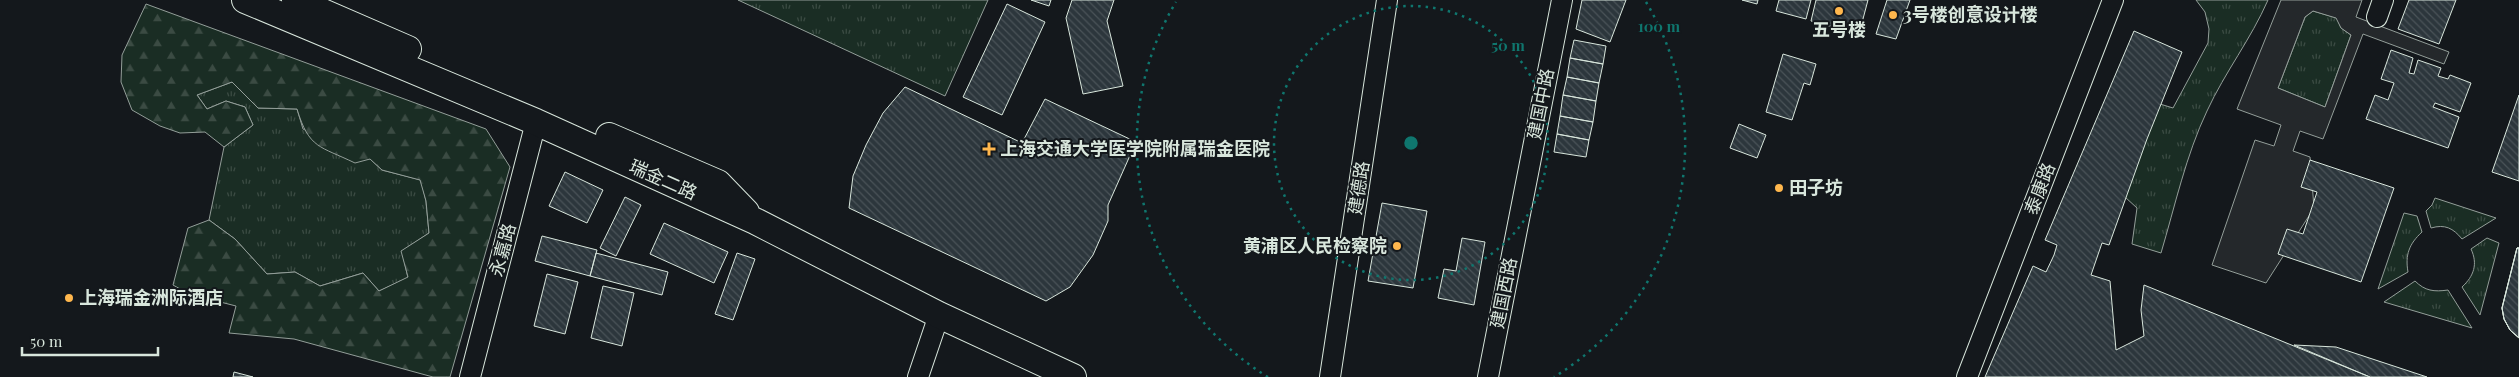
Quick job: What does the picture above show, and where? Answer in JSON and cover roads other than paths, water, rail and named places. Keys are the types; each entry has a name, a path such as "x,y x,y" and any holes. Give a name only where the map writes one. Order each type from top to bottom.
{"main road":[{"name":"瑞金二路","path":"245,0 536,122 755,221 939,315 1072,377"},
{"path":"294,0 718,183 755,221"}],"street":[{"name":"建德路","path":"1330,377 1387,0"},
{"name":"建国中路","path":"1521,209 1562,0"},
{"name":"泰康路","path":"1967,377 2113,0"},
{"name":"永嘉路","path":"470,377 536,122"},
{"name":"建国西路","path":"1488,377 1521,209"},
{"path":"918,377 939,315"}],"place":[{"name":"五号楼","path":"1839,11"},
{"name":"3号楼创意设计楼","path":"1893,15"},
{"name":"上海交通大学医学院附属瑞金医院","path":"989,149"},
{"name":"田子坊","path":"1779,188"},
{"name":"黄浦区人民检察院","path":"1397,246"},
{"name":"上海瑞金洲际酒店","path":"69,298"}]}
